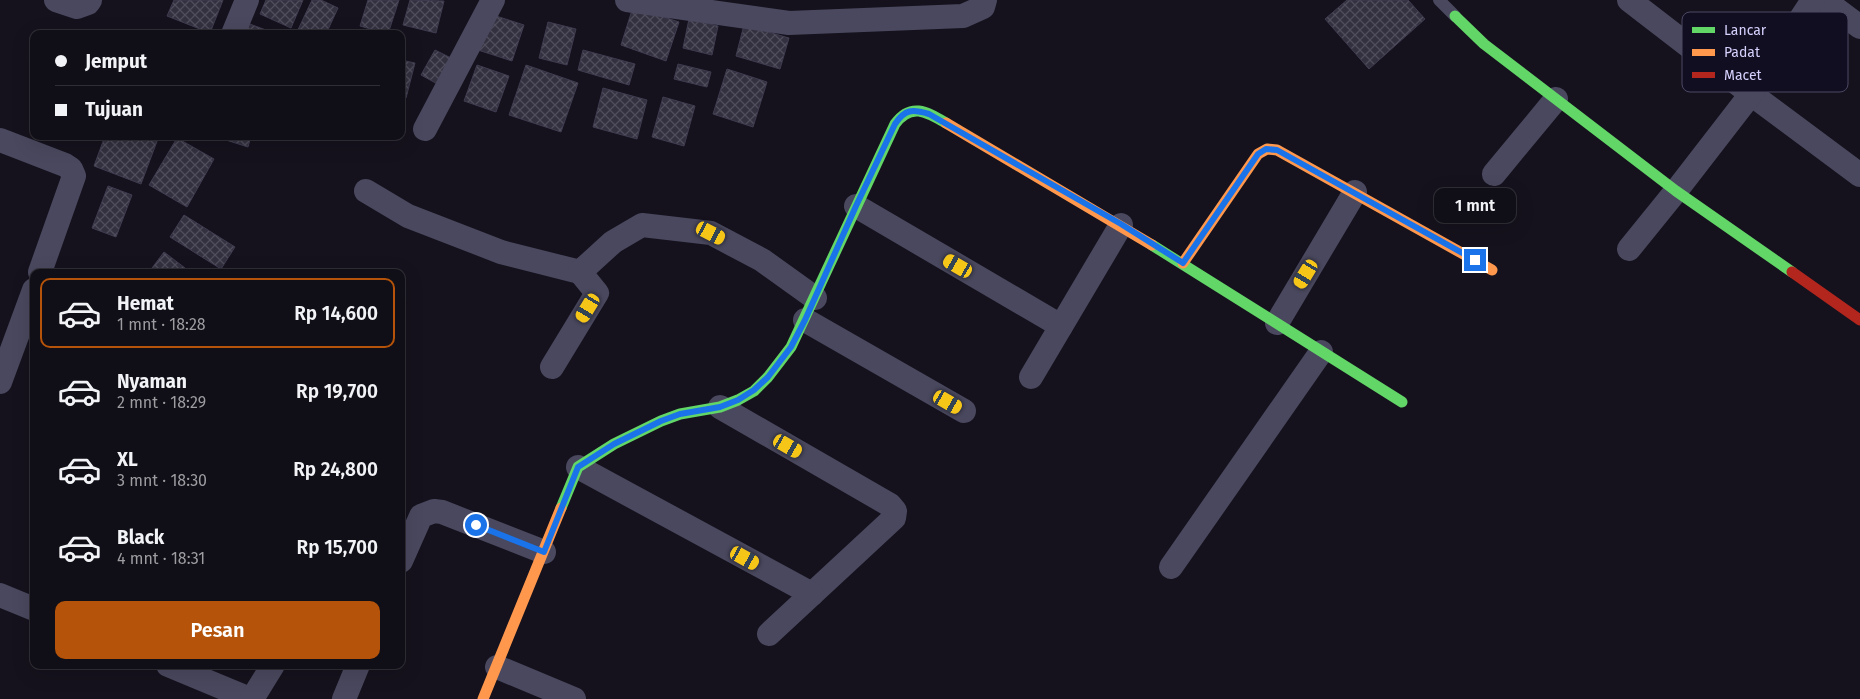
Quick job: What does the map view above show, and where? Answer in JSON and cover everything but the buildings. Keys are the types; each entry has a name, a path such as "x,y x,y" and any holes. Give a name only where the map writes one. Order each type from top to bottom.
{"street":[{"path":"56,0 78,6 88,3 90,0"},
{"path":"235,30 247,0"},
{"path":"475,0 483,0"},
{"path":"425,129 492,0"},
{"path":"627,0 789,23 963,16 983,6 985,0"},
{"path":"1629,0 1682,41"},
{"path":"1805,12 1813,0"},
{"path":"1824,0 1840,12"},
{"path":"1455,16 1484,44 1676,191 1860,320"},
{"path":"1848,18 1860,27"},
{"path":"1748,92 1860,175"},
{"path":"1629,249 1751,94"},
{"path":"1494,174 1556,99"},
{"path":"483,699 498,667 578,467 614,444 661,421 680,414 720,407 738,400 754,390 768,377 791,347 895,124 900,116 908,112 916,110 929,114 1121,224 1402,402"},
{"path":"0,140 65,165 71,169 74,176 41,269"},
{"path":"1183,263 1258,154 1266,149 1277,150 1492,270"},
{"path":"366,191 408,216 500,252 580,272 597,293 552,367"},
{"path":"1277,323 1354,192"},
{"path":"856,206 1061,326"},
{"path":"1031,377 1121,224"},
{"path":"580,272 613,242 642,225 711,233 762,260 814,298"},
{"path":"0,382 30,301"},
{"path":"805,320 964,411"},
{"path":"1171,567 1322,352"},
{"path":"720,407 890,505 896,511 894,518 768,634"},
{"path":"578,467 812,594"},
{"path":"405,552 421,516 434,511 442,512 544,552"},
{"path":"0,595 30,607"},
{"path":"498,667 574,699"},
{"path":"178,669 251,699 270,669"},
{"path":"344,699 356,669"}],"lane":[{"path":"1439,0 1455,16"}],"traffic: fast":[{"path":"1455,16 1484,44 1676,191 1792,272"},
{"path":"561,508 578,467 614,444 661,421 680,414 720,407 754,391 768,377 791,347 895,124 901,117 913,111 932,115 946,123"},
{"path":"1152,245 1402,402"}],"traffic: slow":[{"path":"946,123 1152,245"},
{"path":"1183,263 1258,154 1267,149 1277,150 1492,270"},
{"path":"483,699 561,508"}],"traffic: jam":[{"path":"1792,272 1860,320"}],"route":[{"path":"476,525 544,552 578,467 614,444 661,421 680,414 720,407 738,400 754,390 768,377 791,347 895,124 900,116 908,112 916,110 929,114 1121,224 1183,263 1258,154 1266,149 1277,150 1475,260"}]}
